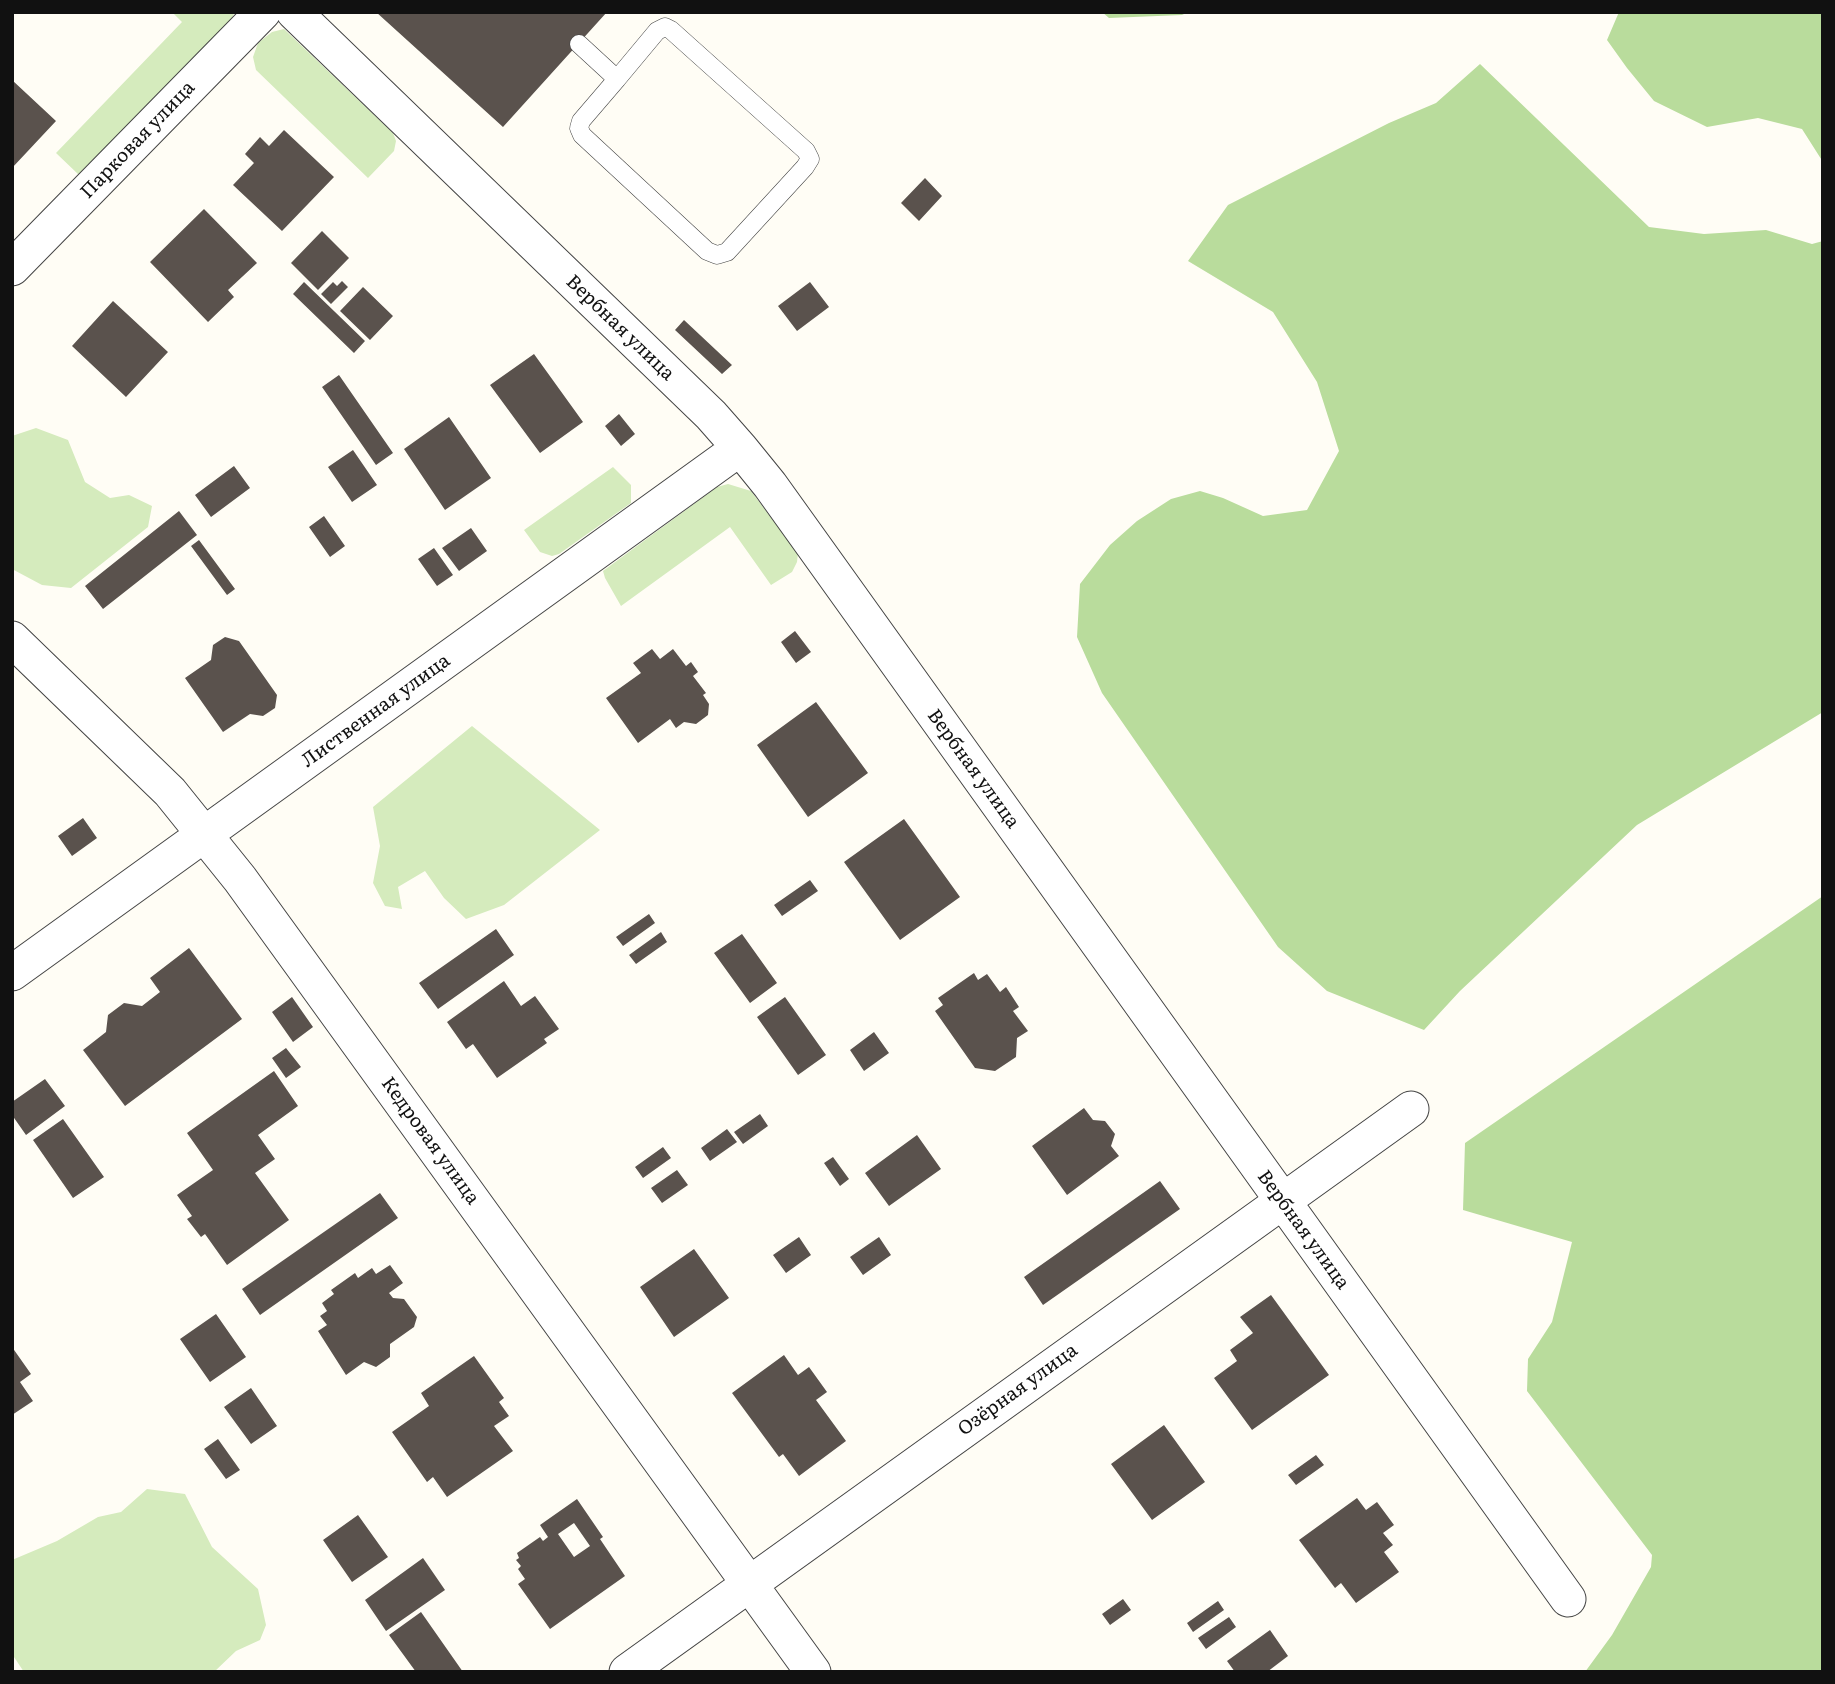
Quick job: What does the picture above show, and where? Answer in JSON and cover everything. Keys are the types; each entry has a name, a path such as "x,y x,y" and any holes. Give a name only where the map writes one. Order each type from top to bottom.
{"street":[{"name":"Парковая улица","path":"12,268 263,12"},
{"name":"Вербная улица","path":"294,12 701,406 740,448 786,508 1568,1599"},
{"name":"Лиственная улица","path":"12,973 740,448"},
{"name":"Кедровая улица","path":"12,639 170,792 240,879 813,1672"},
{"name":"Озёрная улица","path":"627,1672 1411,1109"}],"lane":[{"path":"665,27 806,151 810,159 727,252 717,255 707,251 582,135 579,128 581,121 617,79 657,31 665,27"},
{"path":"579,44 617,79"}],"green space":[{"path":"172,12 235,12 228,25 79,175 56,153 182,22"},
{"path":"1102,12 1188,12 1182,15 1109,18"},
{"path":"1619,12 1823,12 1823,162 1802,129 1758,118 1707,127 1654,101 1607,40"},
{"path":"284,29 393,133 396,141 394,151 368,178 256,70 253,57 258,43 272,32"},
{"path":"1480,64 1649,227 1704,234 1766,230 1812,244 1823,241 1823,712 1637,825 1460,991 1424,1030 1327,991 1278,947 1102,693 1077,637 1080,584 1110,545 1137,521 1171,499 1200,491 1263,516 1307,510 1339,451 1317,382 1273,312 1188,261 1228,205 1389,123 1436,103"},
{"path":"36,428 68,440 85,482 110,498 129,495 152,506 148,527 71,588 42,585 12,569 12,436"},
{"path":"613,467 631,485 631,503 559,554 552,556 540,552 524,530"},
{"path":"728,484 751,491 798,553 792,572 771,585 730,527 621,606 603,571 717,487"},
{"path":"472,726 600,830 504,905 466,919 444,898 425,871 398,887 402,909 385,906 373,883 380,846 373,807"},
{"path":"1823,896 1823,1672 1585,1672 1612,1635 1651,1567 1652,1555 1527,1391 1528,1359 1552,1322 1572,1242 1463,1210 1465,1143"},
{"path":"147,1489 185,1494 212,1547 258,1589 266,1625 260,1640 236,1651 214,1672 24,1672 12,1654 12,1560 57,1541 98,1517 121,1512"}],"building":[{"path":"376,12 607,12 503,127"},
{"path":"12,80 56,121 12,168"},
{"path":"284,130 334,177 282,231 233,185 254,163 245,154 260,137 269,146"},
{"path":"925,178 942,196 919,221 901,203"},
{"path":"204,209 257,263 228,290 234,297 208,322 150,262"},
{"path":"322,231 349,258 318,290 291,263"},
{"path":"342,281 348,287 331,304 321,294 333,282 337,286"},
{"path":"304,282 365,341 354,353 293,294"},
{"path":"810,282 829,307 797,331 778,306"},
{"path":"363,287 393,316 370,340 340,311"},
{"path":"113,301 168,352 126,397 72,346"},
{"path":"684,320 732,365 722,374 675,330"},
{"path":"534,354 583,422 540,453 490,385"},
{"path":"339,375 393,453 376,465 322,387"},
{"path":"619,414 635,434 621,446 605,426"},
{"path":"449,417 491,478 445,510 404,449"},
{"path":"353,450 377,485 352,502 328,467"},
{"path":"234,466 250,488 211,517 195,495"},
{"path":"179,511 197,535 103,609 85,586"},
{"path":"324,516 345,546 330,557 309,527"},
{"path":"471,528 487,551 459,571 442,548"},
{"path":"199,540 235,589 227,595 191,546"},
{"path":"434,548 453,575 437,586 418,559"},
{"path":"795,631 811,652 796,663 781,642"},
{"path":"225,637 239,641 277,695 275,708 263,716 250,714 223,732 185,678 211,660 213,645"},
{"path":"652,649 660,659 673,649 686,666 691,662 698,672 693,676 706,693 703,695 709,704 708,715 696,724 684,722 676,728 670,719 638,743 606,698 641,673 633,663"},
{"path":"816,702 868,773 808,817 757,745"},
{"path":"83,818 97,838 72,856 58,836"},
{"path":"904,819 960,897 900,940 844,862"},
{"path":"810,880 818,891 782,916 774,905"},
{"path":"649,914 655,923 623,946 616,937"},
{"path":"496,929 514,955 438,1009 419,983"},
{"path":"661,932 667,942 636,964 629,955"},
{"path":"742,934 777,983 750,1003 714,953"},
{"path":"189,948 242,1019 125,1106 83,1050 106,1032 108,1015 124,1003 142,1006 160,992 150,978"},
{"path":"974,973 978,980 987,974 1000,992 1006,987 1019,1007 1013,1011 1028,1031 1017,1038 1016,1057 995,1071 975,1068 935,1011 943,1005 938,998"},
{"path":"504,981 521,1006 535,996 559,1029 544,1039 547,1043 497,1078 473,1044 466,1049 447,1022"},
{"path":"292,997 313,1027 293,1042 272,1012"},
{"path":"785,997 826,1055 798,1075 757,1017"},
{"path":"874,1032 889,1053 864,1071 850,1050"},
{"path":"286,1048 301,1067 286,1078 272,1058"},
{"path":"274,1071 298,1106 258,1135 275,1159 255,1173 289,1220 227,1265 205,1234 201,1237 187,1219 192,1216 177,1195 213,1170 187,1133"},
{"path":"45,1079 65,1106 26,1135 12,1115 12,1102"},
{"path":"1084,1108 1093,1120 1105,1121 1115,1134 1111,1146 1119,1156 1067,1195 1032,1146"},
{"path":"760,1114 768,1126 743,1144 734,1132"},
{"path":"63,1119 104,1177 73,1198 33,1140"},
{"path":"727,1129 737,1142 710,1161 701,1148"},
{"path":"917,1135 941,1169 889,1206 865,1173"},
{"path":"663,1147 671,1158 643,1178 635,1167"},
{"path":"833,1157 849,1179 840,1186 824,1163"},
{"path":"677,1170 688,1185 662,1203 651,1188"},
{"path":"1160,1181 1180,1209 1043,1305 1024,1277"},
{"path":"380,1193 398,1218 260,1315 242,1289"},
{"path":"799,1237 811,1255 786,1273 773,1255"},
{"path":"879,1237 891,1255 863,1275 850,1257"},
{"path":"694,1249 729,1298 674,1337 640,1287"},
{"path":"390,1265 403,1283 389,1293 393,1298 404,1299 417,1317 414,1327 390,1344 390,1357 376,1367 364,1362 346,1375 318,1331 327,1325 320,1316 327,1311 322,1303 334,1294 331,1290 355,1273 358,1278 372,1268 376,1274"},
{"path":"1271,1295 1329,1375 1252,1430 1214,1378 1237,1361 1230,1350 1253,1333 1240,1317"},
{"path":"216,1314 246,1357 210,1382 180,1339"},
{"path":"12,1347 31,1374 20,1382 33,1401 12,1415"},
{"path":"784,1355 798,1375 809,1367 827,1392 816,1400 846,1441 799,1476 783,1454 779,1457 732,1393"},
{"path":"474,1356 504,1398 499,1402 509,1416 494,1426 513,1451 447,1497 433,1477 427,1482 392,1432 429,1406 421,1393"},
{"path":"251,1388 277,1426 251,1444 224,1407"},
{"path":"1164,1425 1205,1482 1152,1520 1111,1464"},
{"path":"218,1439 240,1470 226,1479 204,1449"},
{"path":"1316,1455 1324,1465 1296,1485 1288,1475"},
{"path":"1357,1498 1366,1510 1377,1502 1394,1525 1383,1533 1393,1545 1384,1552 1399,1572 1356,1603 1341,1583 1335,1588 1299,1540"},
{"path":"577,1499 625,1576 550,1629 518,1584 525,1579 518,1569 521,1566 516,1560 519,1558 517,1553 540,1537 543,1541 548,1537 540,1525","holes":["574,1523 590,1546 574,1557 558,1534"]},
{"path":"358,1515 388,1557 352,1582 323,1540"},
{"path":"423,1558 445,1590 386,1631 365,1600"},
{"path":"1123,1599 1131,1610 1110,1625 1102,1614"},
{"path":"1218,1601 1224,1610 1193,1632 1187,1623"},
{"path":"421,1612 463,1672 416,1672 389,1635"},
{"path":"1229,1617 1236,1627 1206,1649 1198,1638"},
{"path":"1270,1630 1288,1656 1267,1672 1235,1672 1227,1661"}]}
